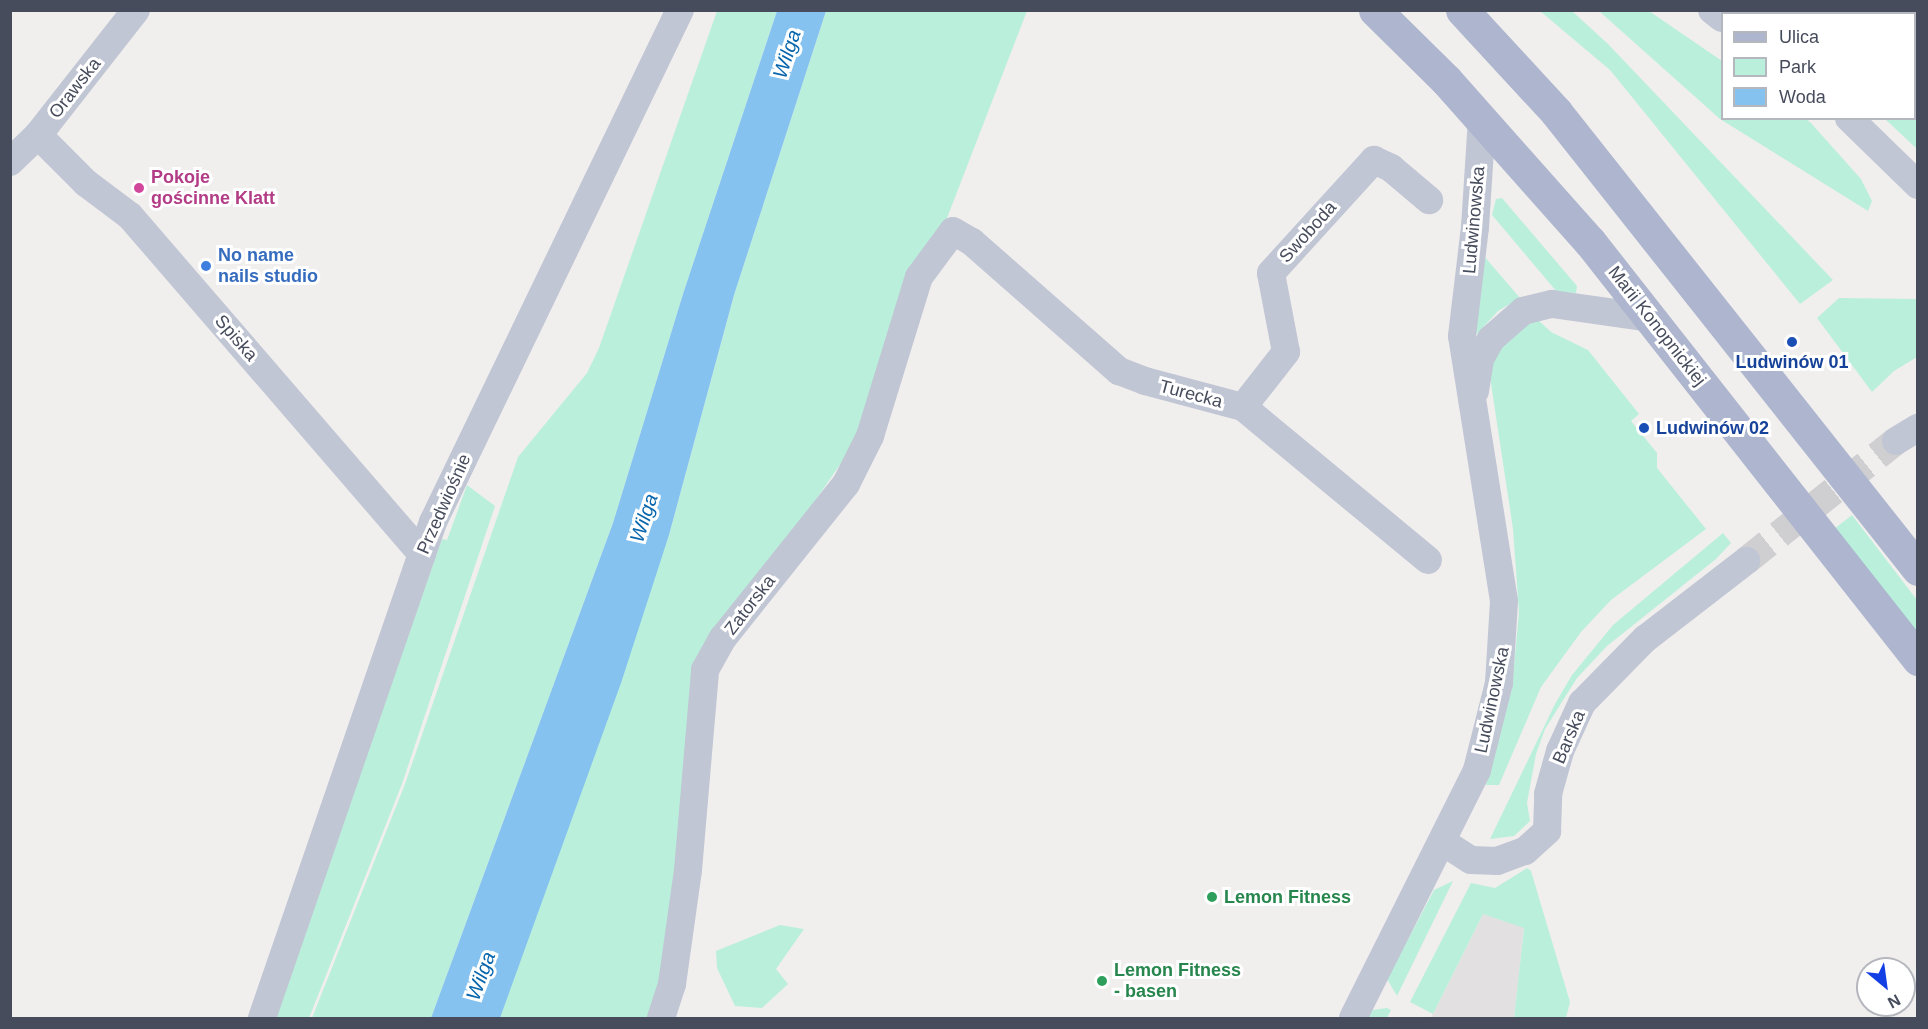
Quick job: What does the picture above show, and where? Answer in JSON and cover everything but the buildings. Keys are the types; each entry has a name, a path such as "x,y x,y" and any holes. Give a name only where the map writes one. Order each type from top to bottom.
{"main road":[{"name":"Marii Konopnickiej","path":"1375,10 1482,120 1554,199 1917,659"},
{"path":"1462,10 1557,112 1917,568"}],"street":[{"name":"Orawska","path":"10,162 38,135 136,10"},
{"name":"Przedwiośnie","path":"262,1018 433,522 670,14"},
{"name":"Ludwinowska","path":"1353,1018 1443,842 1488,735 1504,637 1499,556 1475,426 1462,336 1475,227 1482,120"},
{"path":"1851,120 1917,185"},
{"name":"Spiska","path":"38,135 86,183 130,216 422,554"},
{"name":"Swoboda","path":"1243,407 1286,352 1271,273 1374,160 1391,168 1429,200"},
{"name":"Turecka","path":"952,231 972,242 1119,371 1145,381 1243,407 1428,560"},
{"name":"Zatorska","path":"662,1018 672,984 688,870 705,670 723,638 846,484 870,436 919,278 952,231"},
{"name":"Ludwinowska","path":"1475,426 1474,395 1480,359 1504,324 1523,311 1552,304 1650,318"},
{"name":"Barska","path":"1443,842 1471,860 1497,861 1525,851 1547,831 1548,794 1560,751 1582,703 1645,639 1746,561"}],"shaded area":[{"path":"1483,914 1524,927 1514,1018 1431,1018"}],"green space":[{"path":"717,11 777,11 683,294 613,523 431,1018 312,1018 405,784 518,457 587,373 599,348"},
{"path":"826,11 1027,11 947,218 913,273 859,437 775,559 722,626 665,966 652,1018 499,1018 669,535 734,295"},
{"path":"1540,11 1572,11 1608,44 1833,280 1800,304 1610,70"},
{"path":"1599,11 1649,11 1721,60 1720,119"},
{"path":"1754,11 1917,11 1917,149 1886,120 1916,120 1916,12"},
{"path":"1722,120 1807,120 1861,179 1872,201 1868,211"},
{"path":"1502,198 1577,286 1576,293 1557,292 1492,215 1496,199"},
{"path":"1483,255 1520,298 1498,311 1476,335"},
{"path":"1839,298 1917,299 1917,357 1894,371 1872,392 1817,318"},
{"path":"1535,317 1551,332 1588,350 1639,414 1631,421 1657,453 1657,468 1706,529 1611,600 1581,632 1541,687 1499,785 1486,785 1512,688 1519,612 1513,529 1490,377 1495,350"},
{"path":"467,485 495,506 402,784 309,1018 273,1018 442,539 447,540"},
{"path":"1852,515 1917,600 1917,633 1834,529"},
{"path":"1723,533 1731,543 1716,559 1607,646 1577,678 1545,729 1536,754 1527,803 1530,821 1514,836 1490,839 1555,704 1572,675 1613,625"},
{"path":"1527,868 1531,871 1570,1002 1566,1018 1514,1018 1524,928 1483,914 1433,1014 1410,1002 1471,883 1495,888"},
{"path":"1453,881 1397,996 1387,979 1434,890"},
{"path":"780,925 804,929 776,969 788,984 762,1008 735,1006 717,968 716,951"},
{"path":"1387,1008 1391,1010 1387,1018 1367,1018 1372,1010"}],"water":[{"name":"Wilga","path":"777,11 826,11 734,295 669,535 621,683 500,1018 431,1018 613,523 683,294"}],"tunnel":[{"path":"1746,561 1896,441"}],"place":[{"name":"Pokoje gościnne Klatt","path":"139,188"},
{"name":"No name nails studio","path":"206,266"},
{"name":"Ludwinów 01","path":"1792,342"},
{"name":"Ludwinów 02","path":"1644,428"},
{"name":"Lemon Fitness","path":"1212,897"},
{"name":"Lemon Fitness - basen","path":"1102,981"}]}
